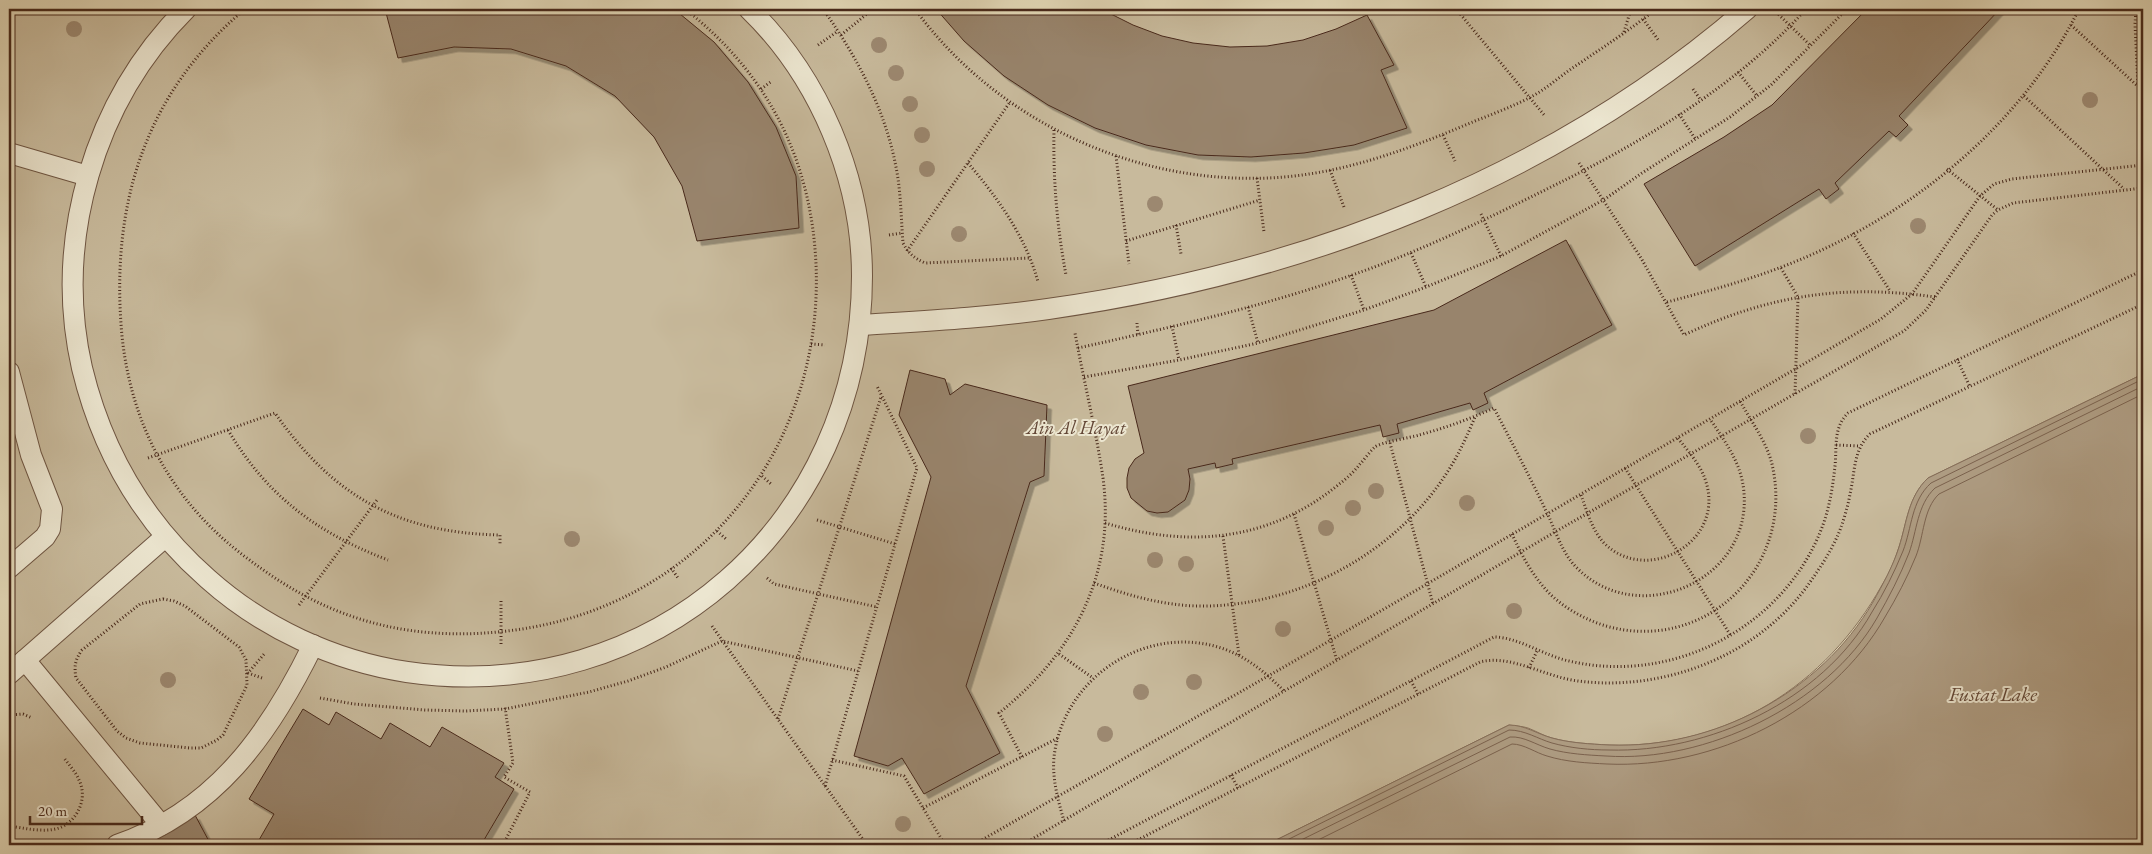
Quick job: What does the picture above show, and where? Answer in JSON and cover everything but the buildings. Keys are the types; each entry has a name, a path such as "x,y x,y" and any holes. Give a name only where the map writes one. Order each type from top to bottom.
{"lane":[{"path":"186,9 169,26 120,96 102,135 88,176 76,233 73,274 74,315 79,354 88,394 102,432 119,469 140,504 165,537 190,564 218,589 249,611 281,630 312,645 349,659 387,669 464,677 545,670 585,659 624,645 661,627 696,604 723,583 766,542 796,503 817,466 841,413 858,347 860,325 862,267 860,238 854,201 844,164 831,130 814,96 795,63 749,9"},
{"path":"860,325 954,320 1046,309 1133,294 1186,284 1269,263 1355,235 1468,189 1563,140 1615,109 1676,66 1747,9"},
{"path":"9,153 88,176"},
{"path":"9,372 31,455 52,509 52,521 45,537 9,568"},
{"path":"9,674 165,537"},
{"path":"117,845 161,825 202,799 234,769 264,731 291,689 312,645"},
{"path":"25,660 161,825"}],"path":[{"path":"245,9 224,27 195,58 170,93 150,130 136,170 126,211 120,256 119,302 124,348 141,421 156,456 177,488 201,518 229,544 266,573 306,596 342,613 394,628 430,634 465,635 502,632 549,624 595,610 634,592 671,568 695,551 733,514 762,476 794,413 811,344 816,302 815,243 805,183 795,154 761,90 734,54 693,14 685,9"},
{"path":"693,14 697,9"},
{"path":"823,9 841,35 872,90 891,144 900,193 903,243 908,251 914,258 925,262 1029,258"},
{"path":"841,35 873,9"},
{"path":"915,9 930,29 962,63 1010,102 1054,130 1116,156 1162,169 1209,176 1257,178 1294,176 1330,170 1393,153 1443,135 1531,98 1656,9"},
{"path":"1456,9 1531,98 1563,140 1604,199 1667,302 1684,334 1743,310 1828,292 1890,291 1935,297"},
{"path":"1624,33 1631,9"},
{"path":"1773,9 1811,46"},
{"path":"1084,377 1179,360 1258,343 1364,310 1501,256 1604,199 1696,140 1771,85 1847,9"},
{"path":"1667,302 1734,284 1781,268 1853,233 1909,198 1972,150 2024,96 2054,54 2079,9"},
{"path":"2136,9 2138,86"},
{"path":"2071,25 2143,91"},
{"path":"1738,72 1757,96"},
{"path":"2024,96 2125,190"},
{"path":"908,251 1010,102"},
{"path":"1679,114 1696,140"},
{"path":"1022,757 999,713 1022,695 1059,654 1079,620 1094,583 1103,543 1105,523 1103,479 1070,305 1056,212 1053,171 1054,130"},
{"path":"1116,156 1138,334"},
{"path":"968,163 990,188 1029,258 1037,277 1046,309"},
{"path":"973,845 1331,640 1881,319 1912,294 1986,189 2002,181 2143,165"},
{"path":"1947,170 1998,210"},
{"path":"1022,845 1555,532 1904,331 1919,318 1992,215 1998,210 2013,203 2143,188"},
{"path":"1126,241 1260,200"},
{"path":"1853,233 1890,291"},
{"path":"1411,253 1426,287"},
{"path":"1781,268 1798,297 1795,394"},
{"path":"1099,845 1494,637 1508,639 1536,651 1569,661 1602,666 1636,666 1669,661 1701,651 1731,636 1756,619 1778,598 1797,575 1812,549 1824,522 1832,493 1839,425 1848,413 1957,359 2143,272"},
{"path":"1351,275 1364,310"},
{"path":"1128,845 1480,662 1503,660 1544,674 1578,681 1613,683 1648,681 1682,673 1715,661 1746,644 1775,621 1795,601 1823,564 1839,530 1850,494 1860,446 1870,434 2143,304"},
{"path":"1248,307 1258,343"},
{"path":"1172,326 1179,360"},
{"path":"811,344 858,347 917,468 825,786"},
{"path":"1957,359 1970,387"},
{"path":"778,719 882,396"},
{"path":"1512,534 1534,575 1551,595 1571,610 1594,622 1618,629 1643,632 1693,622 1715,610 1734,596 1750,579 1763,558 1771,537 1776,514 1777,490 1773,467 1763,442 1740,402"},
{"path":"1105,523 1133,532 1193,539 1247,531 1294,514 1338,485 1358,467 1376,446 1437,430 1494,408 1555,532 1577,568 1594,581 1614,591 1635,596 1656,596 1677,591 1697,582 1714,570 1728,554 1737,536 1743,515 1744,494 1741,474 1734,454 1710,419"},
{"path":"119,469 275,413 295,441 318,466 344,488 373,506 403,519 434,529 468,534 500,535 500,544"},
{"path":"1094,583 1127,595 1162,602 1198,606 1232,604 1261,599 1314,583 1357,560 1381,544 1410,518 1447,473 1462,447 1475,416"},
{"path":"228,430 251,465 289,505 310,522 345,543 388,560"},
{"path":"1581,494 1594,529 1604,542 1616,552 1647,561 1663,558 1678,552 1691,543 1701,530 1707,515 1709,499 1707,483 1700,468 1677,438"},
{"path":"1390,443 1433,604"},
{"path":"1836,445 1860,446"},
{"path":"1625,468 1731,636"},
{"path":"762,476 820,522 895,544"},
{"path":"248,673 246,660 239,647 185,606 163,599 140,604 82,650 76,658 74,668 76,678 81,686 117,731 126,738 140,743 190,748 201,748 211,744 223,735 243,696 247,685 248,673 259,661 377,500"},
{"path":"1294,514 1337,661"},
{"path":"717,530 774,584 877,608"},
{"path":"1223,536 1239,655"},
{"path":"671,568 867,845"},
{"path":"501,601 507,730 513,762 504,777 530,792 503,845"},
{"path":"1064,821 1057,797 1054,758 1058,738 1071,706 1093,678 1110,664 1130,653 1151,646 1174,642 1196,643 1218,647 1239,655 1268,675 1284,691"},
{"path":"1529,668 1536,651"},
{"path":"1059,654 1093,678"},
{"path":"1411,681 1418,694"},
{"path":"9,715 22,714 38,722"},
{"path":"923,808 1058,738"},
{"path":"9,826 46,830 59,828 71,821 78,812 82,801 82,790 79,780 63,757"},
{"path":"832,760 904,776 945,845"},
{"path":"1232,775 1238,788"}],"green space":[{"name":"Ain Al Hayat","path":"9,9 2143,9 2143,374 1928,478 1921,485 1912,502 1889,572 1859,621 1832,653 1802,681 1768,704 1732,723 1693,736 1652,743 1609,745 1573,742 1549,737 1526,727 1509,725 1266,845 9,845"}],"water":[{"name":"Fustat Lake","path":"2143,374 2143,845 1266,845 1509,725 1520,726 1552,738 1573,742 1609,745 1648,744 1687,737 1725,726 1760,709 1794,688 1824,663 1851,634 1873,602 1888,575 1899,547 1912,502 1921,485 1928,478"}]}
